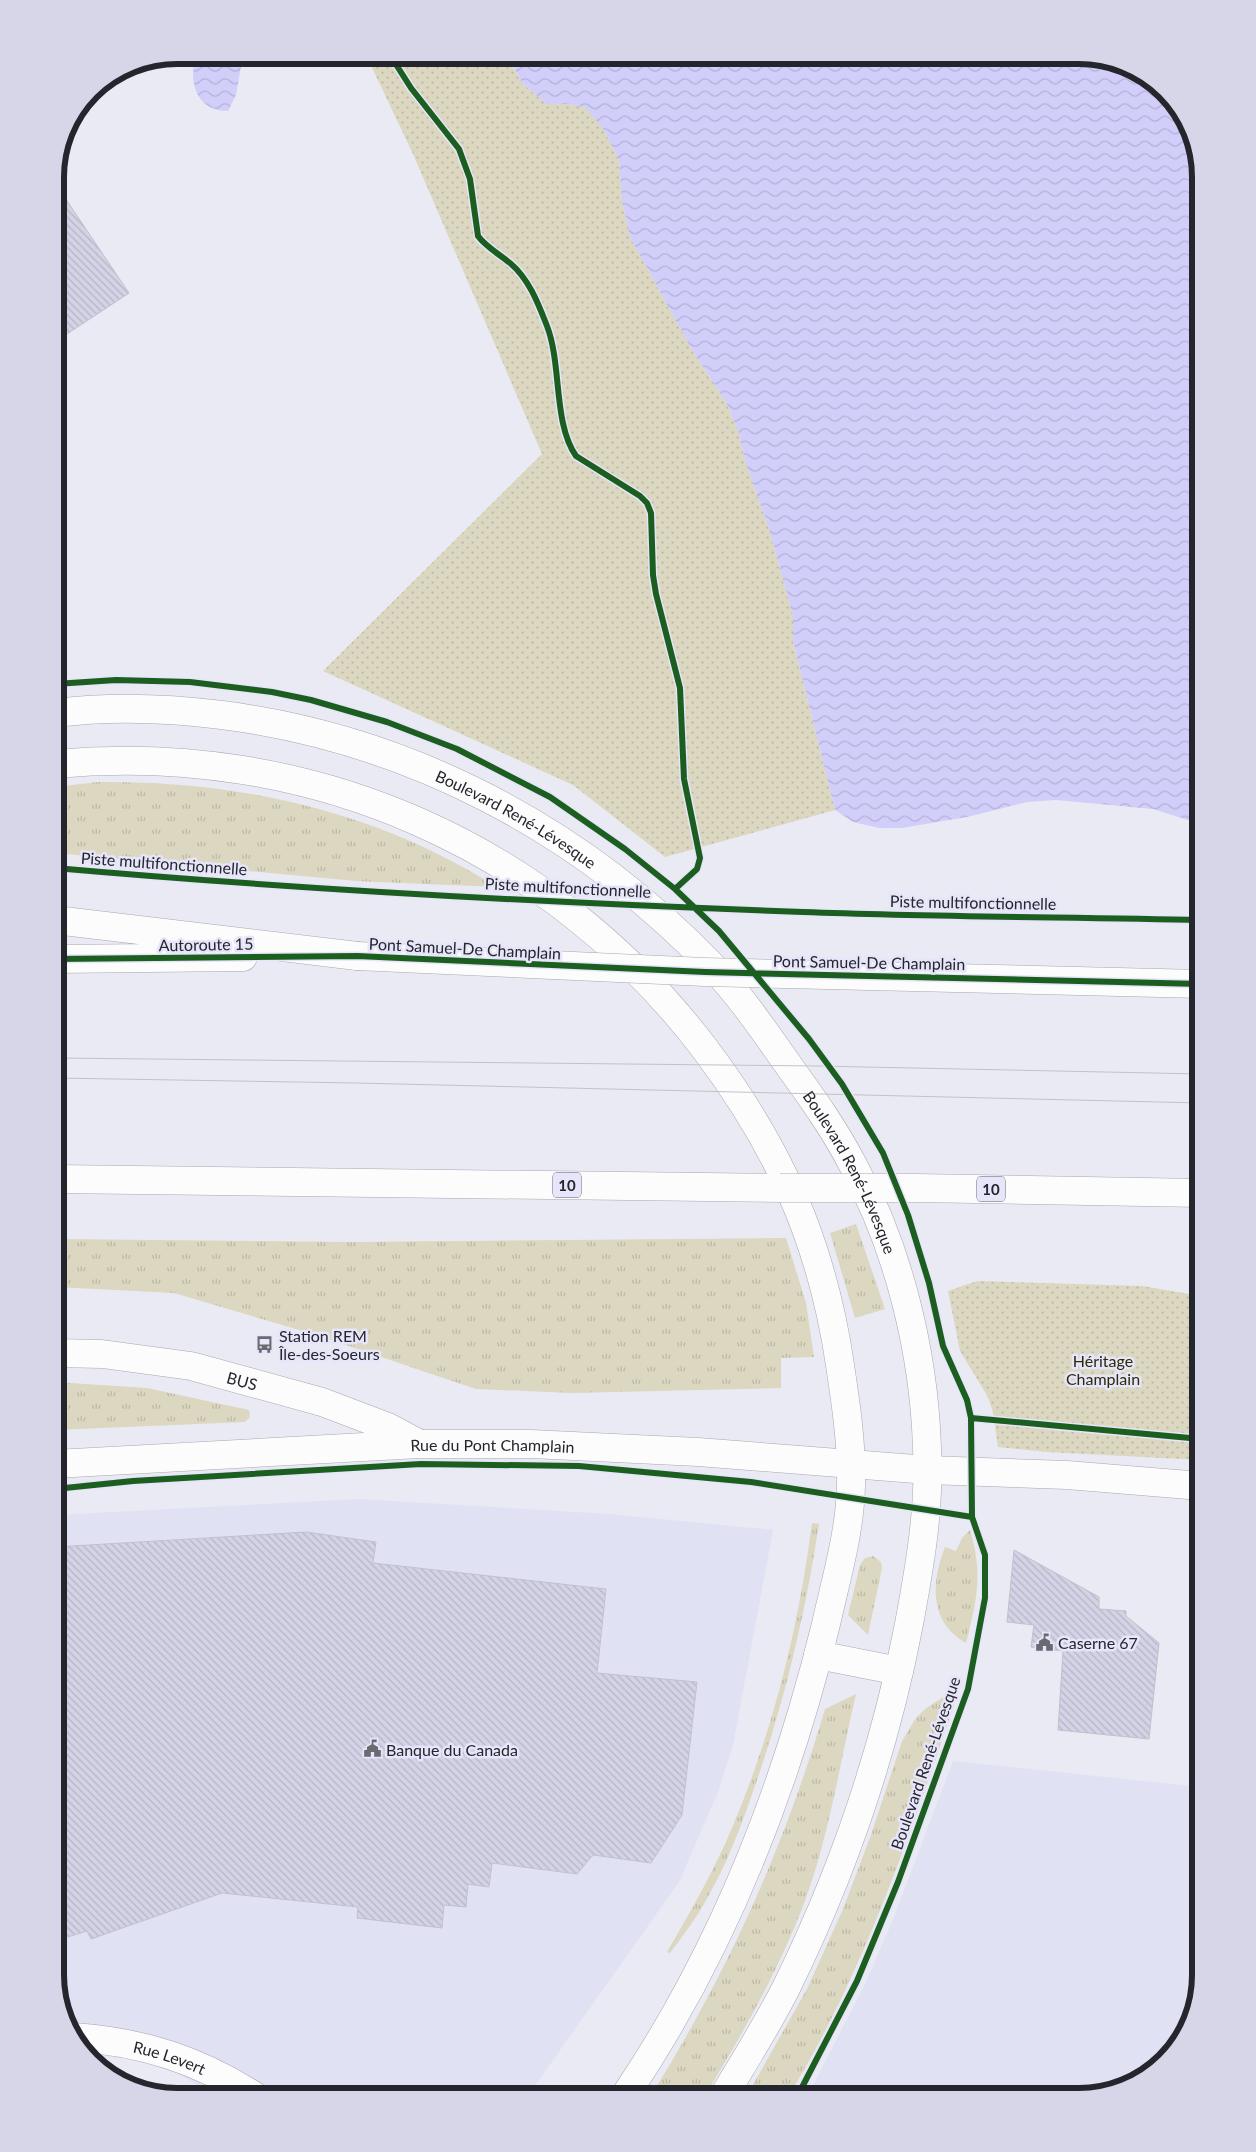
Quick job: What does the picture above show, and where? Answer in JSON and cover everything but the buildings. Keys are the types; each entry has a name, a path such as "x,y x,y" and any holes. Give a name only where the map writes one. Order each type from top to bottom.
{"main road":[{"name":"Boulevard René-Lévesque","path":"64,712 124,708 200,712 276,723 351,742 446,777 495,800 569,845 638,897 713,967 744,1005 823,1114 854,1167 886,1239 908,1315 922,1389 928,1470 928,1500 922,1550 899,1671 868,1782 831,1886 786,1988 728,2088"},
{"path":"64,763 108,760 189,763 275,776 373,803 432,827 490,857 560,903 631,965 683,1021 739,1096 771,1149 804,1219 832,1318 844,1389 851,1463 851,1492 842,1556 818,1655 790,1754 738,1890 700,1971 670,2025 630,2088"},
{"path":"64,921 356,956"},
{"name":"Autoroute 15","path":"64,959 356,956"},
{"name":"Pont Samuel-De Champlain","path":"356,956 696,972 1192,984"},
{"name":"10","path":"64,1178 1192,1193"},
{"name":"BUS","path":"64,1353 102,1354 191,1366 322,1402 388,1427 419,1444"},
{"name":"Rue du Pont Champlain","path":"64,1464 419,1444 531,1444 621,1447 928,1470 1067,1475 1192,1485"},
{"path":"818,1655 899,1671"},
{"name":"Rue Levert","path":"83,2038 125,2043 178,2056 203,2066 241,2088"}],"shaded area":[{"path":"359,1499 609,1514 773,1530 733,1745 718,1792 679,1882 533,2088 203,2088 176,2073 131,2059 98,2056 92,2050 72,2019 65,1990 64,1975 64,1515"},
{"path":"953,1761 1192,1786 1192,1975 1188,2005 1184,2019 1169,2044 1148,2065 1129,2077 1109,2084 1079,2088 812,2088 864,1986 892,1922"}],"green space":[{"path":"370,64 511,64 522,83 547,104 569,104 587,108 604,130 619,160 622,201 630,237 692,350 726,402 738,430 746,464 769,529 793,616 793,641 835,810 665,857 573,785 323,671 542,454 413,154"},
{"path":"98,782 151,783 203,787 254,794 305,805 355,820 403,838 451,860 497,887 356,881 64,854 64,786"},
{"path":"856,1224 885,1309 855,1318 830,1233"},
{"path":"786,1238 806,1303 814,1357 781,1358 781,1388 572,1393 476,1389 316,1335 174,1293 64,1287 64,1239 353,1242"},
{"name":"Héritage Champlain","path":"977,1281 1142,1286 1192,1294 1192,1460 1048,1452 998,1447 993,1412 988,1397 960,1351 948,1291"},
{"path":"64,1383 147,1388 249,1410 250,1417 245,1422 64,1430"},
{"path":"812,1523 819,1524 802,1619 787,1681 759,1774 737,1835 718,1879 691,1924 670,1953 667,1952 698,1898 725,1844 756,1767 769,1727 790,1646 799,1605"},
{"path":"970,1530 976,1560 977,1587 976,1600 966,1643 945,1624 939,1613 936,1601 936,1588 937,1574 945,1547 956,1551 962,1538"},
{"path":"873,1556 881,1562 882,1568 868,1635 848,1615 860,1565 865,1558"},
{"path":"958,1693 904,1848 863,1951 840,2001 793,2088 751,2088 807,1989 843,1909 871,1835 902,1741 916,1718 925,1709 945,1696"},
{"path":"856,1694 821,1851 805,1901 784,1952 746,2026 709,2088 655,2088 704,2003 751,1909 791,1812 825,1709"}],"water":[{"path":"241,64 236,95 228,111 217,110 208,106 202,100 194,85 194,65"},
{"path":"512,64 1087,64 1101,66 1129,75 1154,92 1164,102 1184,133 1191,162 1192,177 1192,822 1153,809 1056,800 1027,802 967,817 902,828 879,828 853,822 835,810 793,641 793,616 769,529 746,464 738,430 726,402 692,350 630,237 622,201 619,160 604,130 586,108 569,104 547,104 522,83"}],"tram line":[{"path":"64,1058 817,1066 1192,1074"},
{"path":"64,1078 356,1083 1192,1103"}],"cycle path":[{"path":"396,64 411,88 459,149 470,179 478,236 517,269 528,284 536,300 552,341 564,427 576,456 640,496 647,503 651,513 653,575 680,688 684,779 700,858 697,869 675,889"},
{"name":"Piste multifonctionnelle","path":"64,683 116,680 190,682 272,692 311,700 387,722 457,749 550,797 625,849 675,889 719,931 809,1039 842,1084 883,1153 908,1215 929,1283 943,1346 967,1400 971,1418 972,1517 985,1555 985,1598 968,1689 898,1882 857,1981 802,2088"},
{"name":"Piste multifonctionnelle","path":"64,869 429,895 616,904 853,914 1192,920"},
{"path":"64,959 357,956 705,972 1192,984"},
{"path":"971,1418 1192,1438"},
{"path":"64,1488 133,1481 421,1464 579,1466 751,1482 972,1517"}],"place":[{"name":"Station REM Île-des-Soeurs","path":"265,1344"},
{"name":"Caserne 67","path":"1044,1642"},
{"name":"Banque du Canada","path":"372,1749"}]}
